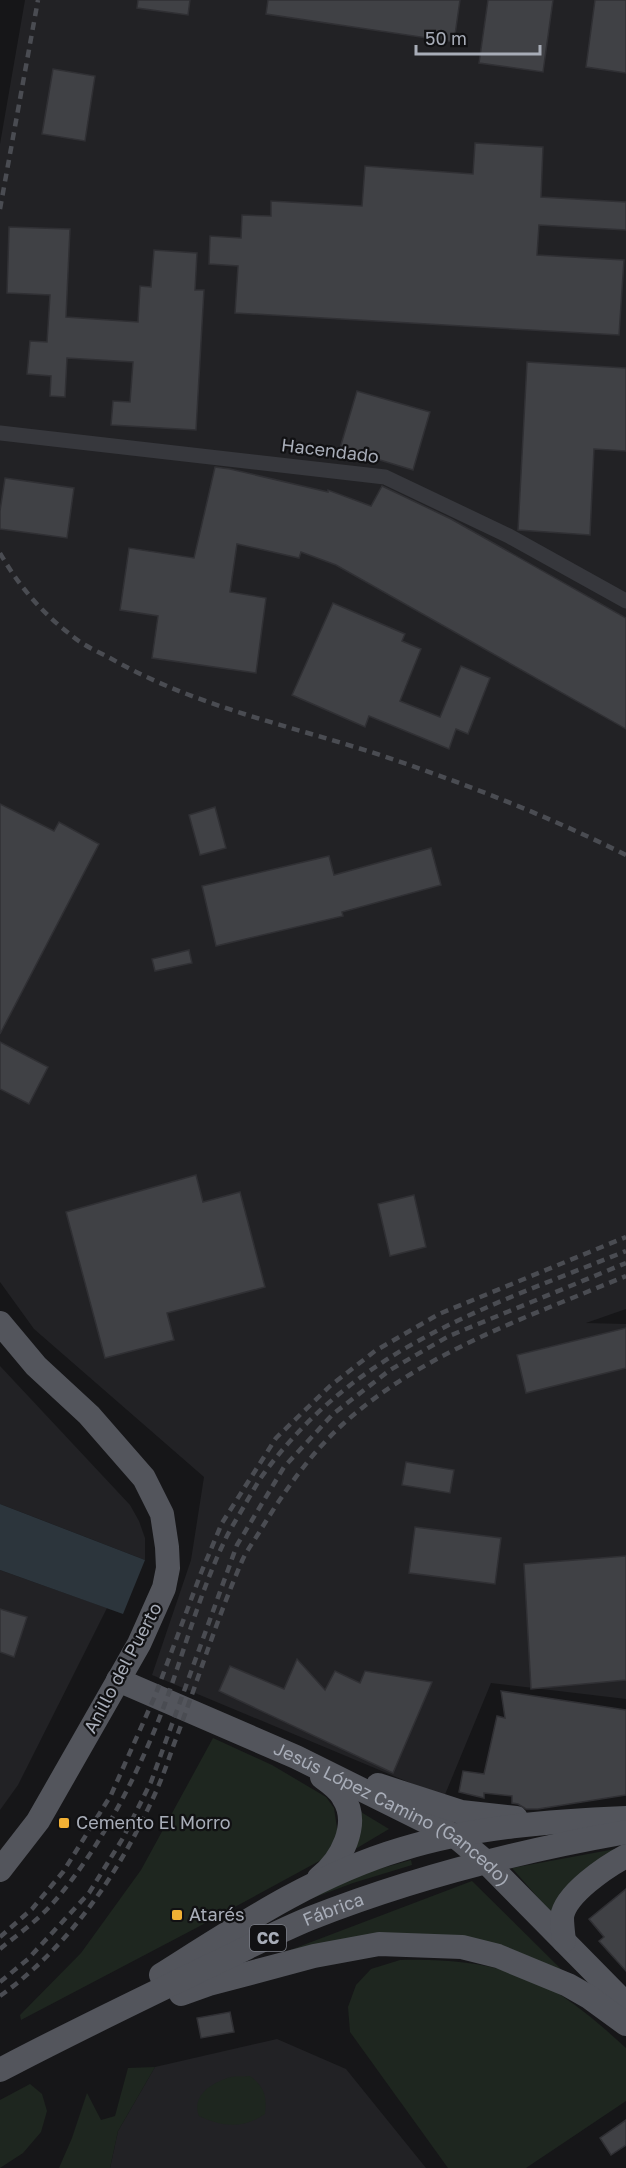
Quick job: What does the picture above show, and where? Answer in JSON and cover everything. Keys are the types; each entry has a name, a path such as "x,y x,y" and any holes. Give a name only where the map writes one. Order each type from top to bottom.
{"main road":[{"name":"Anillo del Puerto","path":"0,1323 36,1366 89,1415 144,1478 162,1514 168,1558 164,1588 139,1644 38,1821 0,1870"},
{"name":"Jesús López Camino (Gancedo)","path":"118,1680 296,1757 455,1836 486,1862 626,2004"},
{"path":"296,1757 461,1812 558,1821"},
{"path":"296,1757 328,1781 344,1797 349,1814 346,1837 339,1858 329,1870 304,1889"},
{"name":"CC","path":"455,1836 558,1821 626,1818"},
{"name":"CC","path":"486,1862 626,1832"},
{"name":"Fábrica","path":"60,2038 221,1935 304,1889 358,1864 391,1852 455,1836"},
{"path":"564,1941 562,1916 567,1904 576,1892 593,1878 626,1856"},
{"name":"Fábrica","path":"0,2070 60,2038 311,1918 428,1878 486,1862"},
{"path":"60,2038 209,1984 314,1956 379,1944 462,1947 498,1956 568,1985 626,2024"}],"street":[{"name":"Hacendado","path":"0,433 385,477 509,536 626,601"}],"shaded area":[{"path":"25,0 626,0 626,1309 586,1323 626,1324 626,1699 491,1683 444,1797 152,1675 191,1560 204,1477 34,1329 0,1282 0,144"},
{"path":"0,1366 130,1505 145,1538 145,1560 0,1504"},
{"path":"0,1504 145,1560 123,1614 0,1570"},
{"path":"0,1570 107,1608 18,1785 0,1810"},
{"path":"213,1738 272,1765 326,1797 334,1808 338,1835 323,1859 21,2020 20,2015 81,1953 141,1870"},
{"path":"356,1809 389,1829 352,1851"},
{"path":"626,1847 555,1917 512,1868"},
{"path":"411,1860 412,1865 353,1883 273,1913 354,1876"},
{"path":"472,1881 567,1975 491,1944 277,1955"},
{"path":"400,1960 439,1960 479,1964 518,1974 553,1990 573,2003 626,2048 626,2101 526,2168 448,2168 350,2032 348,2007 356,1985 371,1969"},
{"path":"277,2039 346,2069 426,2168 110,2168 118,2131 155,2067"},
{"path":"155,2067 118,2131 110,2168 59,2168 87,2093 101,2120 115,2116 128,2068"},
{"path":"250,2076 259,2084 264,2093 265,2114 249,2122 233,2125 199,2116 198,2102 210,2086 231,2077"},
{"path":"30,2084 42,2094 47,2111 41,2132 23,2153 0,2168 0,2100"}],"building":[{"path":"138,0 190,0 188,15 137,8"},
{"path":"268,0 460,0 454,42 266,14"},
{"path":"488,0 553,0 543,72 479,63"},
{"path":"595,0 626,0 626,73 586,67"},
{"path":"53,69 95,76 85,141 42,134"},
{"path":"475,143 543,147 541,197 626,202 626,230 539,225 537,255 624,260 619,335 235,313 238,266 209,264 210,236 241,238 242,215 271,216 271,201 362,206 365,166 473,174"},
{"path":"9,227 70,229 66,317 138,322 140,286 151,287 154,250 197,253 195,290 204,290 196,430 111,425 113,401 130,402 133,362 67,358 65,397 50,396 51,376 27,374 30,341 47,342 50,295 7,293"},
{"path":"527,362 626,368 626,451 594,449 590,535 518,530"},
{"path":"357,391 430,412 413,470 340,448"},
{"path":"215,467 328,492 328,490 371,506 382,486 451,519 626,618 626,729 336,565 301,552 299,558 237,544 230,592 266,598 256,673 152,658 158,616 120,610 129,548 194,558"},
{"path":"5,478 74,488 67,538 0,529"},
{"path":"333,603 405,634 402,641 421,649 400,701 440,717 461,666 490,678 468,734 456,729 449,749 369,716 365,727 292,695"},
{"path":"0,804 54,831 59,822 99,844 0,1034"},
{"path":"215,807 226,848 200,855 189,815"},
{"path":"431,848 441,885 342,912 343,916 216,946 202,886 329,856 334,875"},
{"path":"189,950 192,963 155,971 152,959"},
{"path":"0,1042 48,1067 29,1104 0,1089"},
{"path":"196,1175 203,1202 240,1192 265,1287 167,1313 174,1340 105,1358 66,1212"},
{"path":"414,1195 426,1247 390,1256 378,1204"},
{"path":"626,1328 626,1368 526,1393 517,1355"},
{"path":"406,1462 454,1470 450,1493 402,1485"},
{"path":"415,1527 501,1538 495,1584 409,1573"},
{"path":"626,1556 626,1680 531,1689 524,1564"},
{"path":"0,1609 27,1617 14,1657 0,1652"},
{"path":"297,1659 325,1690 335,1671 360,1683 365,1671 432,1682 393,1773 219,1691 230,1666 284,1689"},
{"path":"501,1691 626,1710 626,1795 526,1809 512,1803 512,1796 484,1793 484,1798 459,1792 463,1771 484,1774 497,1716 505,1718"},
{"path":"626,1889 626,1971 599,1941 604,1937 589,1919"},
{"path":"230,2012 234,2032 201,2038 197,2018"},
{"path":"626,2120 626,2145 611,2155 600,2138"}],"railway":[{"path":"0,209 38,0"},
{"path":"0,553 31,598 75,639 144,676 214,704 359,748 454,781 541,816 626,855"},
{"path":"0,1937 32,1909 63,1872 111,1795 155,1696 222,1523 276,1438 330,1386 375,1351 439,1314 626,1237"},
{"path":"0,1949 52,1904 103,1833 133,1779 157,1724 201,1598 227,1535 262,1475 302,1429 341,1392 384,1361 429,1335 524,1291 626,1251"},
{"path":"0,1982 28,1959 89,1893 123,1838 151,1782 237,1545 284,1467 333,1414 390,1370 449,1336 626,1263"},
{"path":"0,1996 49,1954 70,1931 90,1906 125,1853 160,1783 242,1561 288,1488 319,1448 343,1424 374,1399 407,1376 442,1356 514,1322 626,1276"}],"place":[{"name":"Cemento El Morro","path":"64,1823"},
{"name":"Atarés","path":"177,1915"}]}
